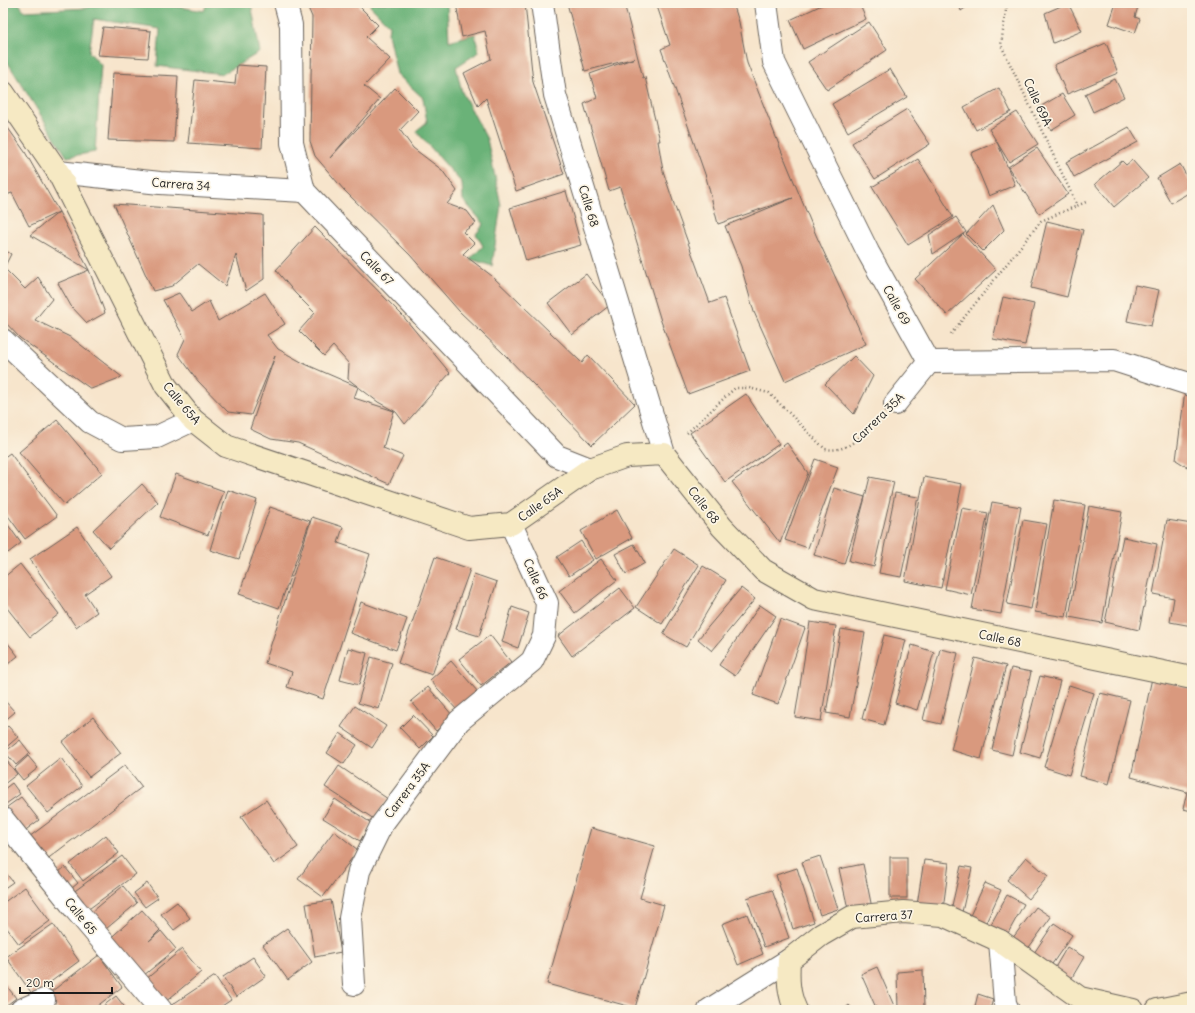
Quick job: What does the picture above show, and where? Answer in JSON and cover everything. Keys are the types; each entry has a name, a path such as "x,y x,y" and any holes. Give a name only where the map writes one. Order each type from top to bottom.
{"main road":[{"name":"Calle 65A","path":"3,92 58,172 166,386 193,420 226,446 469,528 511,524 590,469"},
{"path":"590,469 627,456 664,454"},
{"name":"Calle 68","path":"664,454 722,527 763,570 814,599 1192,678"},
{"name":"Carrera 37","path":"789,960 822,935 852,917 903,912 943,915 1000,941 1080,998 1133,1010"},
{"path":"789,960 788,981 792,1001 796,1010"},
{"path":"1157,1010 1192,1003"}],"street":[{"name":"Calle 67","path":"285,3 291,25 292,143 304,191 557,456 590,469"},
{"name":"Calle 68","path":"542,3 555,95 664,454"},
{"name":"Calle 69","path":"766,3 774,62 868,252 929,362"},
{"name":"Carrera 34","path":"58,172 160,183 304,191"},
{"path":"3,340 90,422 122,439 157,437 193,420"},
{"path":"929,362 1114,360 1192,385"},
{"name":"Carrera 35A","path":"895,404 929,362"},
{"name":"Calle 66","path":"511,524 547,603 544,636"},
{"name":"Carrera 35A","path":"354,984 350,918 359,871 382,824 459,721 532,661 544,636"},
{"name":"Calle 65","path":"3,818 75,909 161,1010"},
{"path":"1000,941 1005,1003 1008,1010"},
{"name":"Carrera 37","path":"709,1010 789,960"},
{"path":"21,1010 44,1000"}],"path":[{"name":"Calle 69A","path":"1007,3 1001,45 1076,205"},
{"path":"929,362 1041,221 1086,202"},
{"name":"Carrera 35A","path":"664,454 735,388 749,388 769,393 825,449 836,451 852,444 895,404"}],"green space":[{"path":"3,3 19,3 24,11 87,8 94,3 156,3 204,11 207,3 251,3 260,52 223,74 157,66 160,29 94,19 89,52 101,65 95,152 67,157 3,55"},
{"path":"372,3 447,3 449,41 475,34 479,52 456,67 462,92 487,139 501,205 492,266 470,259 483,246 476,234 484,224 463,200 462,183 416,131 427,122 423,98 397,74 388,34 389,25 370,6"}],"building":[{"path":"306,3 362,3 359,6 378,25 366,37 390,59 364,86 380,99 330,158 395,88 418,111 400,130 413,148 442,170 457,191 447,204 467,211 476,223 463,232 474,243 463,254 492,276 582,363 588,355 635,404 592,445 504,354 459,311 410,255 344,190 315,156 310,141 312,17"},
{"path":"456,3 525,3 533,82 564,174 516,191 486,98 478,106 464,73 491,59 485,31 462,37"},
{"path":"567,3 624,3 643,78 645,77 660,141 658,141 663,171 675,207 710,303 724,298 750,371 688,394 661,321 620,187 609,191 584,104 597,98 590,74 635,58 585,71"},
{"path":"656,3 733,3 739,22 747,63 816,235 866,344 785,381 754,312 741,266 725,226 793,198 718,224 706,177 661,49 670,45"},
{"path":"826,3 859,3 866,19 803,49 790,20"},
{"path":"959,3 972,3 961,11"},
{"path":"1068,3 1082,31 1053,43 1045,13"},
{"path":"1116,3 1139,3 1135,17 1140,19 1135,33 1109,24"},
{"path":"869,22 887,50 827,90 808,62"},
{"path":"103,27 151,31 148,58 98,55"},
{"path":"1106,43 1118,73 1067,94 1054,65"},
{"path":"237,65 266,67 262,148 188,143 195,80 235,84"},
{"path":"890,69 907,97 848,132 832,104"},
{"path":"113,73 178,76 174,142 108,140"},
{"path":"1115,79 1124,97 1093,112 1085,94"},
{"path":"999,88 1011,112 976,130 964,107"},
{"path":"1062,94 1075,115 1051,130 1038,108"},
{"path":"907,109 930,144 875,179 852,143"},
{"path":"1017,112 1038,144 1009,162 989,129"},
{"path":"3,121 25,152 59,212 29,226 12,193 3,196"},
{"path":"1129,127 1138,142 1074,177 1066,162"},
{"path":"997,142 1015,185 989,196 971,153"},
{"path":"1037,148 1068,194 1039,214 1008,167"},
{"path":"918,159 953,217 908,245 872,187"},
{"path":"1132,160 1148,178 1114,207 1095,184 1122,161 1126,165"},
{"path":"1180,164 1192,186 1192,191 1171,203 1157,178"},
{"path":"566,191 581,245 526,261 510,208"},
{"path":"114,204 263,215 264,279 246,291 236,255 225,286 198,264 172,286 153,291"},
{"path":"993,205 1004,230 983,251 966,234"},
{"path":"59,212 89,270 30,235"},
{"path":"956,217 966,232 933,254 929,235"},
{"path":"1047,221 1083,230 1067,297 1031,288"},
{"path":"315,227 402,315 450,373 405,424 396,412 378,402 348,379 349,364 333,346 324,356 299,331 315,313 295,293 276,270"},
{"path":"963,234 996,270 947,315 915,279"},
{"path":"3,249 11,254 4,268 25,289 38,277 52,299 35,320 72,338 122,377 91,389 20,338 3,320"},
{"path":"89,270 105,313 87,323 71,306 58,283"},
{"path":"586,274 610,305 572,335 548,303"},
{"path":"1135,285 1159,290 1151,326 1127,321"},
{"path":"179,293 192,312 209,301 218,321 265,293 285,324 267,335 278,349 305,364 358,387 354,398 394,411 383,448 403,456 389,484 298,443 271,439 250,429 275,356 251,415 228,412 198,381 178,354 185,339 163,300"},
{"path":"1003,297 1034,304 1025,345 993,339"},
{"path":"854,356 873,376 854,414 825,384"},
{"path":"1185,391 1192,394 1192,470 1176,460"},
{"path":"746,394 779,444 725,482 690,433"},
{"path":"57,420 102,473 65,505 19,452"},
{"path":"787,443 808,473 780,543 732,482"},
{"path":"10,453 57,516 25,539 3,509 3,458"},
{"path":"815,459 838,467 808,548 785,540"},
{"path":"176,474 224,491 208,535 160,517"},
{"path":"870,477 894,482 874,567 849,561"},
{"path":"924,477 962,484 941,588 905,581"},
{"path":"142,484 158,502 109,548 93,530"},
{"path":"834,488 865,497 844,564 814,555"},
{"path":"228,490 257,500 239,559 210,550"},
{"path":"895,493 918,497 901,577 879,573"},
{"path":"1054,500 1085,505 1066,617 1035,612"},
{"path":"992,502 1021,507 1001,614 972,609"},
{"path":"1089,506 1122,512 1102,623 1069,617"},
{"path":"270,507 310,521 279,608 239,594"},
{"path":"962,508 988,513 971,595 945,589"},
{"path":"617,510 632,538 596,559 581,531"},
{"path":"312,517 343,527 338,543 370,554 323,699 287,687 292,672 265,663"},
{"path":"3,518 21,543 8,553 3,545"},
{"path":"1023,520 1047,524 1031,609 1007,604"},
{"path":"1167,520 1192,524 1192,626 1170,622 1174,598 1153,594"},
{"path":"77,527 111,576 85,594 97,612 76,627 30,559"},
{"path":"1123,537 1157,544 1139,630 1105,622"},
{"path":"581,541 593,560 569,576 557,557"},
{"path":"634,544 645,563 626,574 615,554"},
{"path":"674,549 699,565 662,624 636,607"},
{"path":"435,557 470,569 432,675 398,663"},
{"path":"601,559 617,580 575,613 559,591"},
{"path":"20,564 59,614 30,637 3,603 3,578"},
{"path":"703,566 726,580 686,647 663,634"},
{"path":"474,574 497,582 479,636 456,629"},
{"path":"620,588 635,608 572,656 558,636"},
{"path":"741,588 755,599 712,651 698,639"},
{"path":"361,602 407,619 396,650 350,633"},
{"path":"760,605 776,616 735,676 719,665"},
{"path":"512,607 529,613 518,648 502,642"},
{"path":"780,619 805,628 778,704 753,695"},
{"path":"810,622 836,626 821,721 795,717"},
{"path":"841,629 865,633 850,717 826,713"},
{"path":"490,635 511,662 481,686 459,659"},
{"path":"884,635 906,640 884,725 862,719"},
{"path":"3,637 18,656 3,668"},
{"path":"912,645 934,652 917,710 895,703"},
{"path":"348,648 367,653 359,685 340,680"},
{"path":"940,649 958,653 941,724 923,720"},
{"path":"371,657 392,663 379,709 358,703"},
{"path":"975,658 1006,666 981,759 951,750"},
{"path":"451,661 478,692 457,710 430,680"},
{"path":"1011,668 1031,672 1012,755 992,750"},
{"path":"1040,676 1060,681 1040,758 1020,752"},
{"path":"1152,678 1192,689 1192,811 1183,809 1187,792 1131,777"},
{"path":"1069,685 1094,693 1069,775 1044,767"},
{"path":"428,687 453,716 436,731 411,701"},
{"path":"1100,693 1130,700 1109,784 1080,776"},
{"path":"4,700 15,712 3,722 3,701"},
{"path":"355,706 386,726 372,748 341,727"},
{"path":"413,715 433,736 420,749 400,728"},
{"path":"93,717 121,753 89,777 62,742"},
{"path":"8,726 18,737 3,750 3,730"},
{"path":"340,733 357,745 344,764 327,753"},
{"path":"20,740 30,753 16,765 5,752"},
{"path":"3,756 17,774 3,785"},
{"path":"28,756 38,768 23,780 14,769"},
{"path":"61,758 82,786 48,813 26,786"},
{"path":"125,765 142,787 46,860 29,837"},
{"path":"339,766 388,799 374,819 325,787"},
{"path":"12,783 20,794 3,806 3,790"},
{"path":"21,797 39,820 19,835 3,810"},
{"path":"335,799 371,823 360,841 323,818"},
{"path":"266,800 298,847 274,864 241,817"},
{"path":"591,828 655,846 640,898 664,905 635,1008 547,984"},
{"path":"334,831 358,850 323,897 298,879"},
{"path":"106,835 119,853 83,881 70,864"},
{"path":"122,856 136,874 82,914 68,896"},
{"path":"820,856 838,909 820,915 802,862"},
{"path":"890,857 907,857 907,898 890,898"},
{"path":"1026,857 1048,876 1029,899 1007,880"},
{"path":"924,860 949,863 943,909 917,905"},
{"path":"863,864 872,908 849,913 839,869"},
{"path":"961,866 972,868 962,912 951,910"},
{"path":"65,867 78,883 65,894 52,878"},
{"path":"797,868 814,922 793,929 776,875"},
{"path":"3,870 13,882 3,889"},
{"path":"147,883 158,898 145,907 134,893"},
{"path":"985,883 1001,890 984,927 968,920"},
{"path":"123,886 137,903 100,934 86,917"},
{"path":"25,887 50,921 19,944 3,923 3,903"},
{"path":"772,890 789,938 764,947 747,898"},
{"path":"1007,895 1024,904 1007,935 990,926"},
{"path":"331,900 341,952 315,957 306,904"},
{"path":"177,902 190,918 174,930 161,914"},
{"path":"1036,907 1051,917 1027,950 1012,939"},
{"path":"142,910 160,930 149,941 161,931 176,949 138,980 106,942"},
{"path":"747,914 763,954 738,965 722,924"},
{"path":"1054,923 1072,935 1050,967 1032,956"},
{"path":"53,924 79,961 33,995 6,957"},
{"path":"287,928 312,962 288,980 263,945"},
{"path":"1067,947 1084,957 1070,981 1053,971"},
{"path":"182,949 201,972 164,1003 145,980"},
{"path":"99,955 122,987 92,1010 58,1010 47,995"},
{"path":"253,957 266,976 236,997 223,977"},
{"path":"877,967 895,1008 890,1010 877,1010 861,974"},
{"path":"923,970 924,1008 898,1009 897,972"},
{"path":"215,976 231,1000 216,1010 173,1010 170,1006"},
{"path":"3,981 16,998 3,1008"},
{"path":"978,994 993,999 990,1010 974,1010"},
{"path":"116,996 127,1010 98,1010"},
{"path":"849,1005 854,1010 843,1010"}]}
